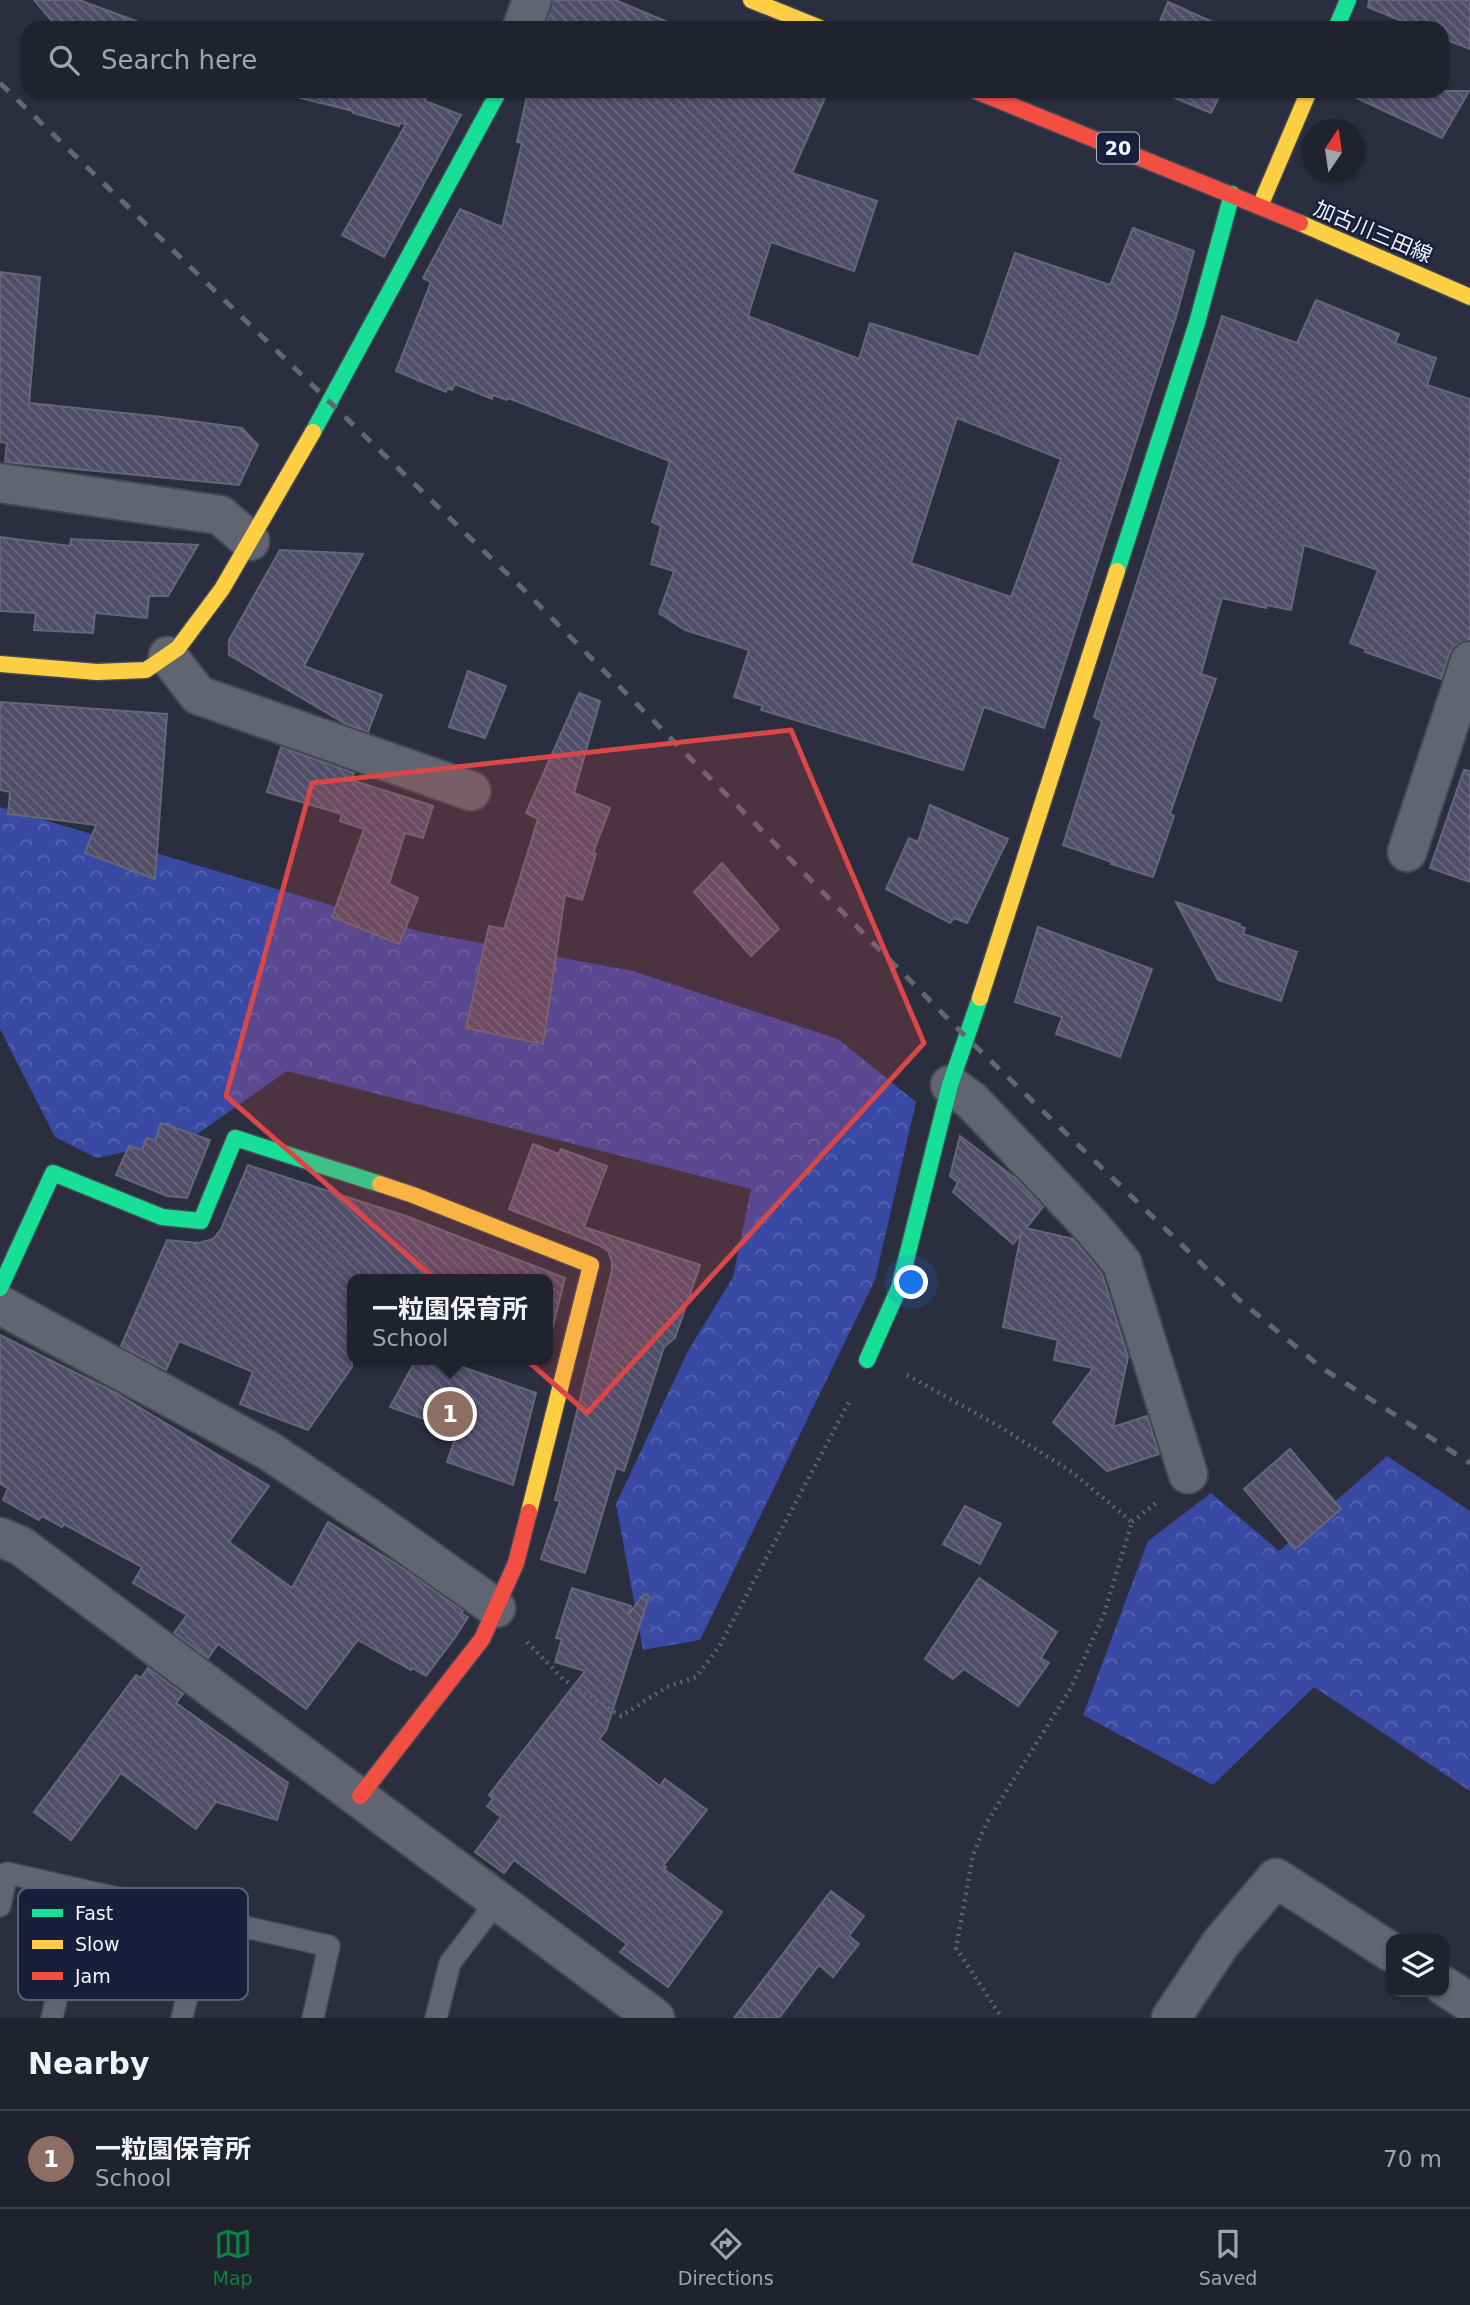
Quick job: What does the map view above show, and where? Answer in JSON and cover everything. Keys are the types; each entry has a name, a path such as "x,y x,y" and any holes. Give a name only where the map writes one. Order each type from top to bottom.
{"street":[{"path":"524,21 532,0"},
{"path":"751,0 804,21"},
{"path":"1339,21 1348,0"},
{"path":"0,664 97,672 146,670 178,648 222,589 330,403 495,98"},
{"name":"加古川三田線","path":"993,98 1232,194 1470,297"},
{"path":"1260,206 1306,98"},
{"path":"867,1360 899,1287 950,1084 985,984 1192,337 1232,194"},
{"path":"0,483 220,514 250,541"},
{"path":"168,656 198,695 471,791"},
{"path":"1406,852 1470,661"},
{"path":"950,1084 980,1109 1091,1226 1122,1263 1188,1474"},
{"path":"0,1288 53,1173 162,1217 201,1221 234,1138 413,1195 591,1265 516,1563 482,1639 360,1796"},
{"path":"0,1305 269,1451 496,1608"},
{"path":"0,1537 21,1546 655,2018"},
{"path":"1171,2018 1221,1943 1276,1878 1386,1949"},
{"path":"1449,1989 1470,2003"}],"lane":[{"path":"0,1906 7,1873 72,1888"},
{"path":"436,2018 450,1964 498,1900"},
{"path":"248,1928 329,1946 313,2018"},
{"path":"52,2018 56,2000"},
{"path":"182,2018 186,2000"}],"path":[{"path":"562,1679 621,1716 667,1688 696,1677 719,1647 845,1412 867,1360 906,1375 997,1425 1072,1472 1132,1522 1104,1614 1070,1689 987,1822 973,1855 956,1948 1002,2018"}],"highlighted area":[{"path":"791,730 924,1043 587,1413 226,1096 312,783"}],"green space":[{"path":"0,807 422,932 633,971 838,1039 916,1102 875,1280 700,1640 643,1650 616,1504 688,1351 733,1277 751,1189 287,1071 193,1137 97,1158 55,1137 0,1029"},
{"path":"1387,1456 1470,1511 1470,1791 1314,1687 1213,1785 1083,1715 1148,1541 1211,1493 1279,1551"}],"building":[{"path":"34,0 79,0 136,21 52,21"},
{"path":"553,0 615,0 665,21 547,21"},
{"path":"1369,0 1470,0 1470,49 1449,41 1449,21 1402,21 1368,7"},
{"path":"1168,2 1210,21 1160,21"},
{"path":"1449,91 1469,91 1442,138 1357,98 1449,98"},
{"path":"301,98 426,98 425,101 461,115 384,257 342,235 406,124 400,123 399,126"},
{"path":"526,98 825,98 792,173 877,201 854,271 771,242 748,316 859,359 870,323 979,357 1015,253 1110,285 1133,228 1194,251 1176,317 1044,728 984,707 963,770 761,710 763,706 734,697 749,650 685,630 659,613 674,571 651,564 661,526 652,522 670,461 508,398 507,400 493,395 492,399 455,384 452,390 447,388 446,392 396,371 431,282 423,278 460,209 502,227 522,143 517,142","holes":["957,418 1061,459 1011,597 911,563"]},
{"path":"1175,98 1218,98 1211,113"},
{"path":"0,272 40,277 29,403 242,428 258,445 239,485 5,462 7,443 0,442"},
{"path":"1316,300 1399,334 1395,343 1436,358 1427,385 1470,399 1470,640 1455,645 1449,654 1441,679 1365,652 1366,649 1350,643 1378,570 1304,545 1291,610 1266,605 1266,608 1222,598 1201,674 1216,679 1170,814 1174,816 1153,877 1063,845 1102,721 1094,717 1222,316 1297,343"},
{"path":"0,537 70,546 71,539 198,545 168,596 149,596 147,618 95,613 93,633 34,630 36,613 0,611"},
{"path":"280,550 363,554 304,666 382,695 368,732 346,724 229,655 229,640"},
{"path":"468,671 506,686 485,738 449,727"},
{"path":"579,693 600,701 574,793 610,808 593,853 596,854 582,900 565,895 543,1044 466,1028 489,926 504,929 538,819 526,813"},
{"path":"0,702 167,714 155,879 85,853 96,825 8,814 10,792 0,790"},
{"path":"281,747 354,773 351,780 433,806 423,838 405,833 389,884 418,898 399,944 332,917 364,829 340,821 342,814 267,792"},
{"path":"1464,770 1470,771 1470,882 1430,868"},
{"path":"930,805 1008,839 967,923 954,918 950,923 886,889 909,838 918,842"},
{"path":"722,863 779,929 751,956 694,892"},
{"path":"1176,902 1240,924 1239,926 1245,928 1243,934 1297,952 1281,1001 1218,980"},
{"path":"1038,927 1152,969 1120,1057 1056,1034 1062,1017 1015,1002"},
{"path":"161,1123 210,1140 187,1198 167,1196 116,1175 129,1146 142,1150 147,1138 155,1141"},
{"path":"960,1136 1015,1178 1043,1207 1026,1228 1073,1239 1102,1274 1128,1357 1113,1427 1147,1416 1159,1454 1107,1471 1053,1422 1093,1368 1054,1360 1058,1340 1003,1327 1021,1234 1013,1244 953,1192 958,1182 950,1176"},
{"path":"533,1144 559,1154 561,1149 607,1166 584,1227 700,1265 675,1338 664,1347 624,1471 616,1468 585,1573 541,1559 560,1501 555,1500 612,1261 608,1251 599,1245 509,1209"},
{"path":"248,1165 406,1216 565,1278 553,1326 553,1274 347,1274 347,1365 352,1367 308,1430 240,1404 253,1372 179,1341 166,1370 121,1346 167,1240 199,1243 213,1239 221,1229"},
{"path":"0,1335 114,1392 269,1486 229,1542 292,1588 328,1522 398,1565 468,1617 426,1676 358,1640 306,1709 218,1644 208,1658 174,1633 187,1615 133,1583 142,1567 64,1524 62,1527 42,1516 39,1520 3,1500 8,1488 0,1484"},
{"path":"413,1365 457,1365 536,1393 513,1485 447,1462 458,1431 390,1407"},
{"path":"1290,1449 1341,1509 1295,1549 1244,1489"},
{"path":"965,1506 1001,1524 980,1564 943,1544"},
{"path":"979,1578 1057,1632 1041,1658 1049,1663 1018,1706 964,1669 953,1679 925,1659"},
{"path":"572,1588 631,1606 628,1615 644,1594 649,1596 606,1731 599,1739 660,1786 665,1779 707,1810 663,1866 722,1912 668,1987 620,1952 627,1944 514,1860 504,1873 475,1852 501,1817 487,1806 493,1799 489,1795 585,1671 555,1662 562,1639 556,1638"},
{"path":"148,1668 183,1694 176,1703 288,1783 277,1820 216,1802 196,1829 121,1773 71,1840 34,1812 136,1675 141,1678"},
{"path":"831,1891 864,1916 849,1936 859,1944 833,1977 819,1965 779,2018 734,2018"}],"railway":[{"path":"0,83 524,590 966,1037 1237,1298 1322,1368 1470,1463"}],"traffic: fast":[{"path":"1339,21 1348,0"},
{"path":"313,432 495,98"},
{"path":"1117,571 1197,323 1232,194"},
{"path":"867,1360 899,1288 950,1085 980,998"},
{"path":"0,1288 53,1173 162,1217 201,1221 235,1138 380,1184"}],"traffic: slow":[{"path":"751,0 803,21"},
{"path":"1260,206 1306,98"},
{"path":"1300,223 1470,297"},
{"path":"0,664 97,672 146,670 178,648 222,589 313,432"},
{"path":"980,998 1117,571"},
{"path":"380,1184 591,1265 529,1512"}],"traffic: jam":[{"path":"993,98 1300,223"},
{"path":"360,1796 482,1639 516,1563 529,1512"}],"place":[{"name":"一粒園保育所","path":"450,1414"}]}
